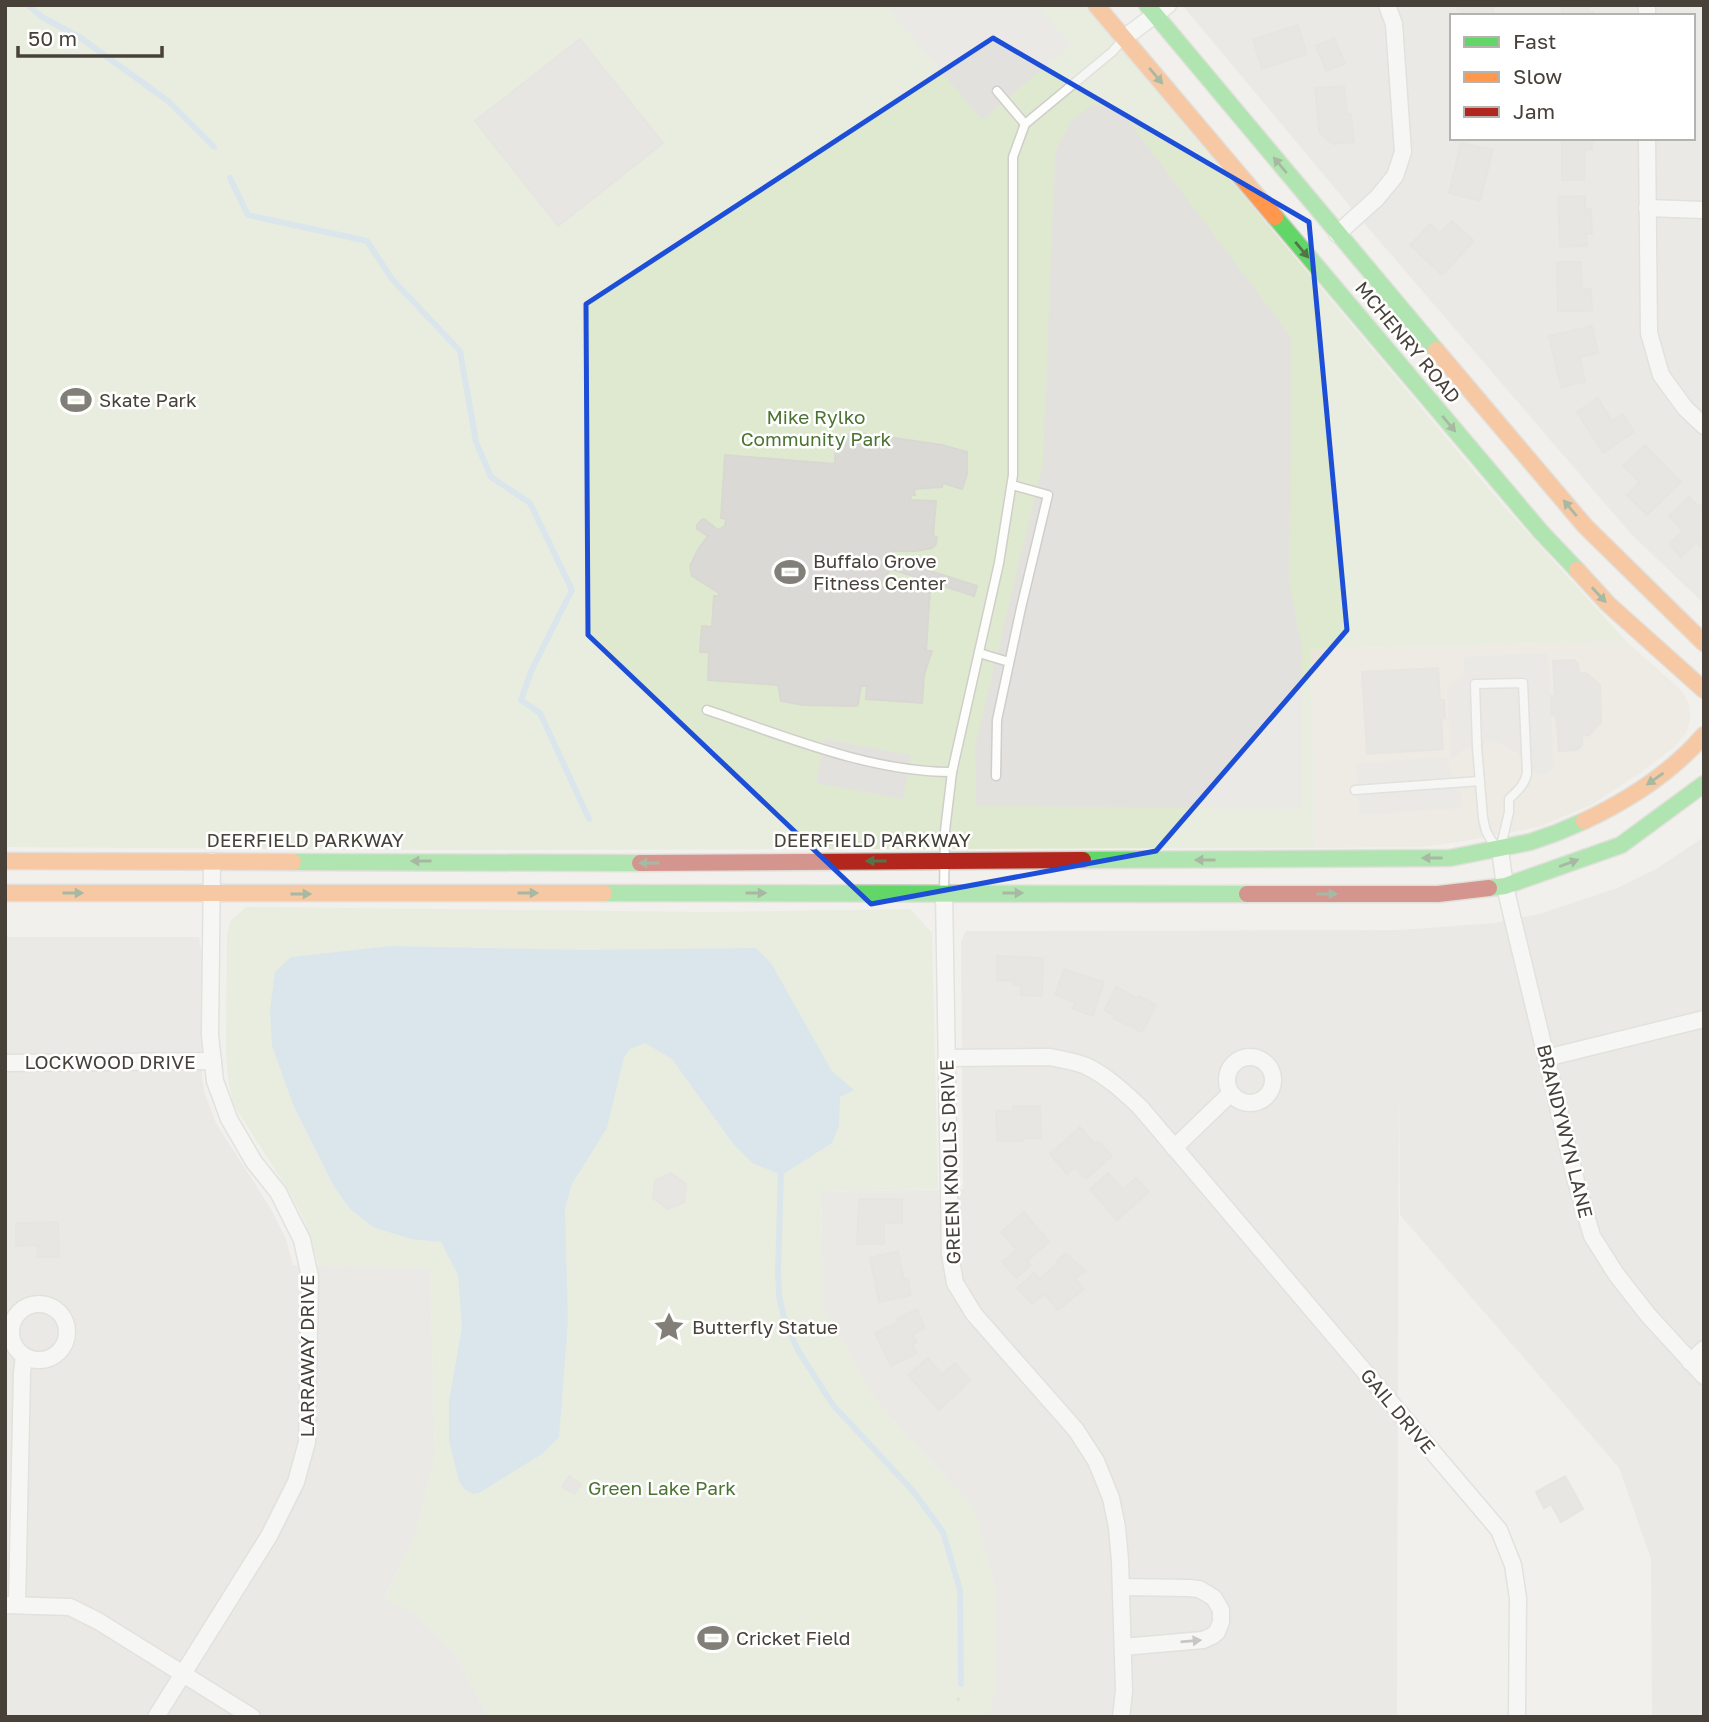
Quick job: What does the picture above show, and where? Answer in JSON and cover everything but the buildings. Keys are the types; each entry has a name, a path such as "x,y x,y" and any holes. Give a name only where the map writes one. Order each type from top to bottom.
{"main road":[{"name":"MCHENRY ROAD","path":"1096,5 1541,532 1608,604 1704,690"},
{"name":"MCHENRY ROAD","path":"1156,8 1337,234 1585,526 1704,643"},
{"name":"DEERFIELD PARKWAY","path":"5,861 671,863 1450,858 1500,850 1556,833 1611,807 1660,776 1704,735"},
{"path":"5,893 1438,894 1505,886 1621,845 1704,784"}],"street":[{"path":"1337,234 1377,198 1395,176 1403,152 1394,24 1387,5"},
{"path":"1124,38 1156,8"},
{"path":"1647,140 1649,333 1661,374 1685,408 1704,426"},
{"path":"1647,208 1704,210"},
{"name":"BRANDYWYN LANE","path":"1500,850 1505,886 1576,1181 1592,1236 1616,1274 1648,1315 1704,1377"},
{"path":"212,861 210,1035 213,1061"},
{"name":"GREEN KNOLLS DRIVE","path":"944,893 950,1254 956,1283 974,1314 1076,1430 1096,1461 1111,1498 1117,1527 1121,1587 1124,1691 1122,1717"},
{"path":"1546,1058 1704,1019"},
{"name":"GAIL DRIVE","path":"947,1058 1050,1057 1086,1066 1111,1081 1140,1107 1499,1530 1513,1565 1517,1598 1517,1717"},
{"name":"LOCKWOOD DRIVE","path":"5,1063 213,1061 215,1081 229,1119 254,1162 266,1176"},
{"path":"1174,1148 1231,1093"},
{"name":"LARRAWAY DRIVE","path":"156,1717 269,1536 296,1482 307,1442 310,1277 302,1240 278,1192 266,1176"},
{"path":"1690,1362 1704,1349"},
{"path":"24,1356 11,1605 70,1606 99,1621 252,1717"},
{"path":"1121,1587 1199,1589 1214,1598 1221,1610 1221,1622 1217,1632 1203,1640 1123,1647"}],"lane":[{"path":"944,893 945,831 952,772 999,563 1013,475 1013,158 1025,124 1124,38"},
{"path":"997,91 1025,124"},
{"path":"996,776 997,720 1048,495 1012,485"},
{"path":"979,653 1009,662"},
{"path":"1523,683 1527,773 1521,788 1509,799 1500,850 1490,840 1486,831 1477,747 1475,684 1523,683"},
{"path":"707,710 832,752 902,769 952,772"},
{"path":"1355,790 1480,781"}],"path":[{"path":"667,1337 660,1329 663,1320 673,1320 678,1329"},
{"path":"957,1699 962,1703"}],"highlighted area":[{"path":"993,38 1309,222 1347,630 1156,851 871,904 588,635 586,304"}],"shaded area":[{"path":"885,5 1038,5 1071,45 982,120"},
{"path":"1182,5 1704,5 1704,604 1631,534 1369,229"},
{"path":"1090,106 1118,107 1291,337 1290,585 1302,649 1302,809 976,806 975,746 1043,463 1055,151 1071,121"},
{"path":"1626,641 1682,691 1689,704 1687,732 1674,747 1643,771 1591,805 1539,827 1422,847 1314,848 1311,649"},
{"path":"1548,653 1554,769 1539,776 1518,753 1492,739 1465,748 1451,760 1447,686 1465,674 1464,657"},
{"path":"824,739 911,755 903,799 816,783"},
{"path":"1449,757 1450,770 1461,794 1462,808 1359,815 1356,763"},
{"path":"1704,837 1704,1717 1652,1717 1651,1559 1619,1468 1400,1215 1399,1092 1397,1717 988,1717 975,1510 875,1400 823,1307 821,1192 963,1189 961,942 966,931 1398,930 1494,923 1539,914 1617,888 1656,869"},
{"path":"5,937 199,937 202,954 202,1078 205,1094 216,1123 271,1209 286,1239 293,1265 430,1267 435,1456 416,1532 385,1598 417,1615 455,1654 488,1717 5,1717"}],"green space":[{"name":"Mike Rylko Community Park","path":"5,5 1084,5 1500,502 1626,641 1311,649 1314,848 427,850 5,847"},
{"name":"Green Lake Park","path":"246,907 708,912 910,909 932,933 938,1189 821,1192 823,1307 875,1400 975,1510 996,1591 995,1692 988,1717 488,1717 455,1654 417,1615 385,1599 416,1532 435,1456 430,1267 319,1266 305,1222 290,1193 233,1104 226,1053 227,935 230,921"}],"water":[{"path":"390,946 584,950 756,948 771,963 832,1071 854,1090 840,1097 839,1126 832,1143 782,1175 752,1163 734,1145 672,1059 645,1043 630,1049 624,1057 607,1128 572,1184 565,1209 568,1322 559,1437 542,1454 479,1493 473,1494 465,1490 459,1481 449,1441 449,1401 462,1327 458,1275 441,1242 411,1239 373,1227 350,1209 333,1185 294,1107 272,1046 270,1009 275,972 291,957"}],"waterway":[{"path":"28,5 42,17 81,38 168,101 214,147"},
{"path":"230,178 248,215 367,241 392,279 460,351 476,442 491,477 530,503 572,590 532,669 521,700 540,713 589,819"},
{"path":"781,1169 778,1272 779,1296 785,1322 799,1352 833,1405 913,1491 943,1532 960,1590 961,1684"}],"traffic: fast":[{"path":"1147,5 1436,350"},
{"path":"1275,217 1541,532 1577,570"},
{"path":"1489,888 1505,886 1621,845 1704,784"},
{"path":"1083,860 1450,858 1530,842 1584,821"},
{"path":"293,862 640,863"},
{"path":"604,893 1247,894"}],"traffic: slow":[{"path":"1096,5 1275,217"},
{"path":"1436,350 1585,526 1704,643"},
{"path":"1577,570 1608,604 1704,690"},
{"path":"1584,821 1648,784 1678,762 1704,735"},
{"path":"5,861 293,862"},
{"path":"5,893 604,893"}],"traffic: jam":[{"path":"640,863 1083,860"},
{"path":"1247,894 1438,894 1489,888"}],"place":[{"name":"Skate Park","path":"76,400"},
{"name":"Buffalo Grove Fitness Center","path":"790,572"},
{"name":"Butterfly Statue","path":"669,1327"},
{"name":"Cricket Field","path":"713,1638"}]}
